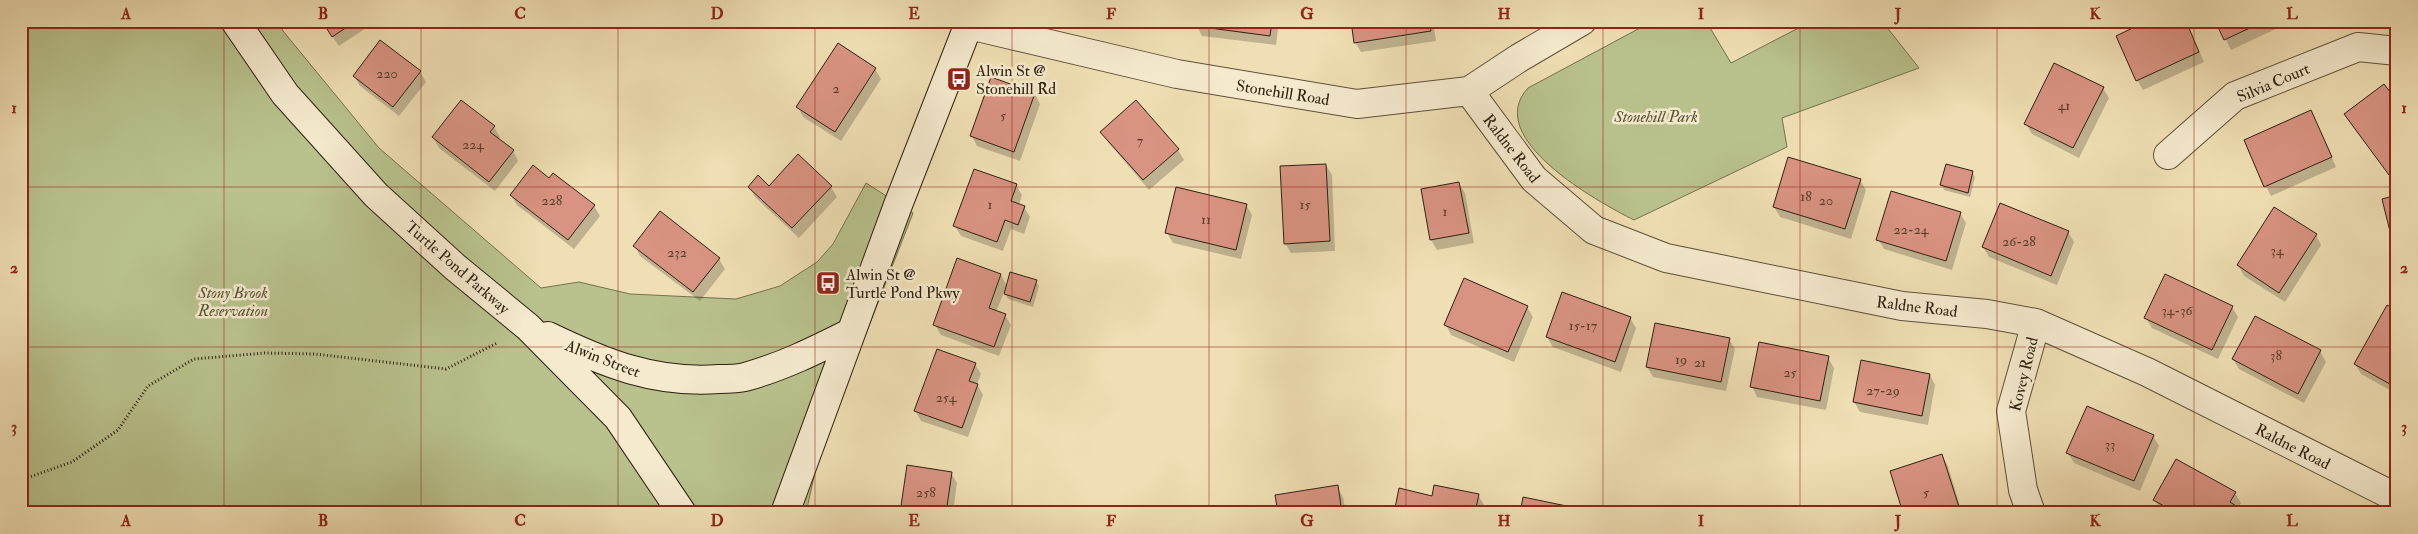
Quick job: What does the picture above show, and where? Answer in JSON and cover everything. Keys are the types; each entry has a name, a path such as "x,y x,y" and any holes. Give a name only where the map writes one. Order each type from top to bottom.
{"street":[{"name":"Turtle Pond Parkway","path":"234,21 285,94 376,195 455,267 528,327 618,418 682,513"},
{"name":"Stonehill Road","path":"970,23 1177,74 1357,104 1469,91 1519,58 1582,21"},
{"path":"785,513 850,333 942,89 970,23"},
{"name":"Silvia Court","path":"2168,155 2234,96 2358,47 2397,51"},
{"name":"Raldne Road","path":"1469,91 1534,179 1594,230 1666,258 1902,306 1987,314 2036,323 2147,372 2397,498"},
{"name":"Kovey Road","path":"2031,513 2023,490 2010,411 2036,323"},
{"name":"Alwin Street","path":"528,327 601,361 649,375 698,381 744,378 790,362 850,333"}],"path":[{"path":"21,480 72,462 118,430 148,386 194,359 265,353 315,354 446,369 528,327"}],"green space":[{"name":"Stony Brook Reservation","path":"21,21 278,21 283,31 379,148 541,288 579,282 630,294 736,299 780,286 817,262 833,244 866,183 913,213 819,454 806,513 21,513"},
{"name":"Stonehill Park","path":"1653,21 1706,21 1731,63 1812,21 1882,21 1919,68 1782,118 1787,147 1634,220 1596,199 1550,166 1532,147 1520,127 1518,107 1528,88"}],"building":[{"path":"322,21 356,21 332,37"},
{"path":"1196,21 1272,21 1270,36 1195,26"},
{"path":"1351,21 1429,21 1431,31 1354,43"},
{"path":"2147,21 2186,21 2199,52 2136,81 2116,36"},
{"path":"2215,21 2265,21 2224,40"},
{"path":"380,40 421,71 393,107 353,76"},
{"path":"838,43 876,68 835,132 796,107"},
{"path":"2054,63 2104,87 2073,148 2024,124"},
{"path":"991,77 1035,93 1014,152 970,136"},
{"path":"2384,84 2397,101 2397,169 2389,175 2344,114"},
{"path":"461,100 495,126 490,132 514,150 489,182 432,137"},
{"path":"1136,100 1179,149 1143,180 1100,132"},
{"path":"2311,110 2332,157 2264,187 2244,140"},
{"path":"798,154 832,186 792,228 748,187 758,175 769,186"},
{"path":"1788,157 1861,179 1845,229 1773,207"},
{"path":"1326,164 1330,241 1284,244 1280,166"},
{"path":"1946,164 1973,171 1968,193 1940,185"},
{"path":"533,165 549,178 553,173 595,205 568,240 510,195"},
{"path":"974,169 1017,184 1011,201 1025,206 1018,225 1005,220 997,242 953,226"},
{"path":"1459,182 1469,233 1430,240 1421,189"},
{"path":"1176,187 1247,204 1236,250 1165,233"},
{"path":"1891,191 1961,212 1946,261 1876,240"},
{"path":"2397,195 2397,260 2382,199"},
{"path":"2000,203 2069,231 2051,276 1982,247"},
{"path":"2274,207 2317,234 2279,293 2237,265"},
{"path":"660,211 720,258 693,292 633,246"},
{"path":"957,258 1001,274 989,308 1006,314 994,347 933,325"},
{"path":"1010,272 1037,280 1030,302 1004,294"},
{"path":"2165,274 2233,306 2212,350 2144,318"},
{"path":"1464,278 1528,306 1508,352 1444,325"},
{"path":"1562,292 1631,317 1615,362 1546,337"},
{"path":"2387,305 2397,310 2397,388 2354,364"},
{"path":"2255,316 2321,350 2298,394 2232,359"},
{"path":"1655,323 1730,338 1721,382 1646,367"},
{"path":"1759,342 1829,356 1820,401 1750,387"},
{"path":"937,349 976,363 969,381 978,384 962,428 914,411"},
{"path":"1861,360 1930,374 1922,416 1853,402"},
{"path":"2087,406 2154,435 2134,481 2066,453"},
{"path":"1942,454 1961,513 1903,513 1890,471"},
{"path":"2176,459 2236,492 2230,502 2247,513 2177,513 2153,500"},
{"path":"907,465 952,472 946,513 900,513"},
{"path":"1338,485 1342,513 1278,513 1275,495"},
{"path":"1434,485 1479,494 1475,513 1394,513 1399,488 1432,496"},
{"path":"1523,497 1586,510 1586,513 1520,513"},
{"path":"2265,507 2278,513 2262,513"}],"place":[{"name":"Alwin St @ Stonehill Rd","path":"959,79"},
{"name":"Alwin St @ Turtle Pond Pkwy","path":"828,283"}]}
